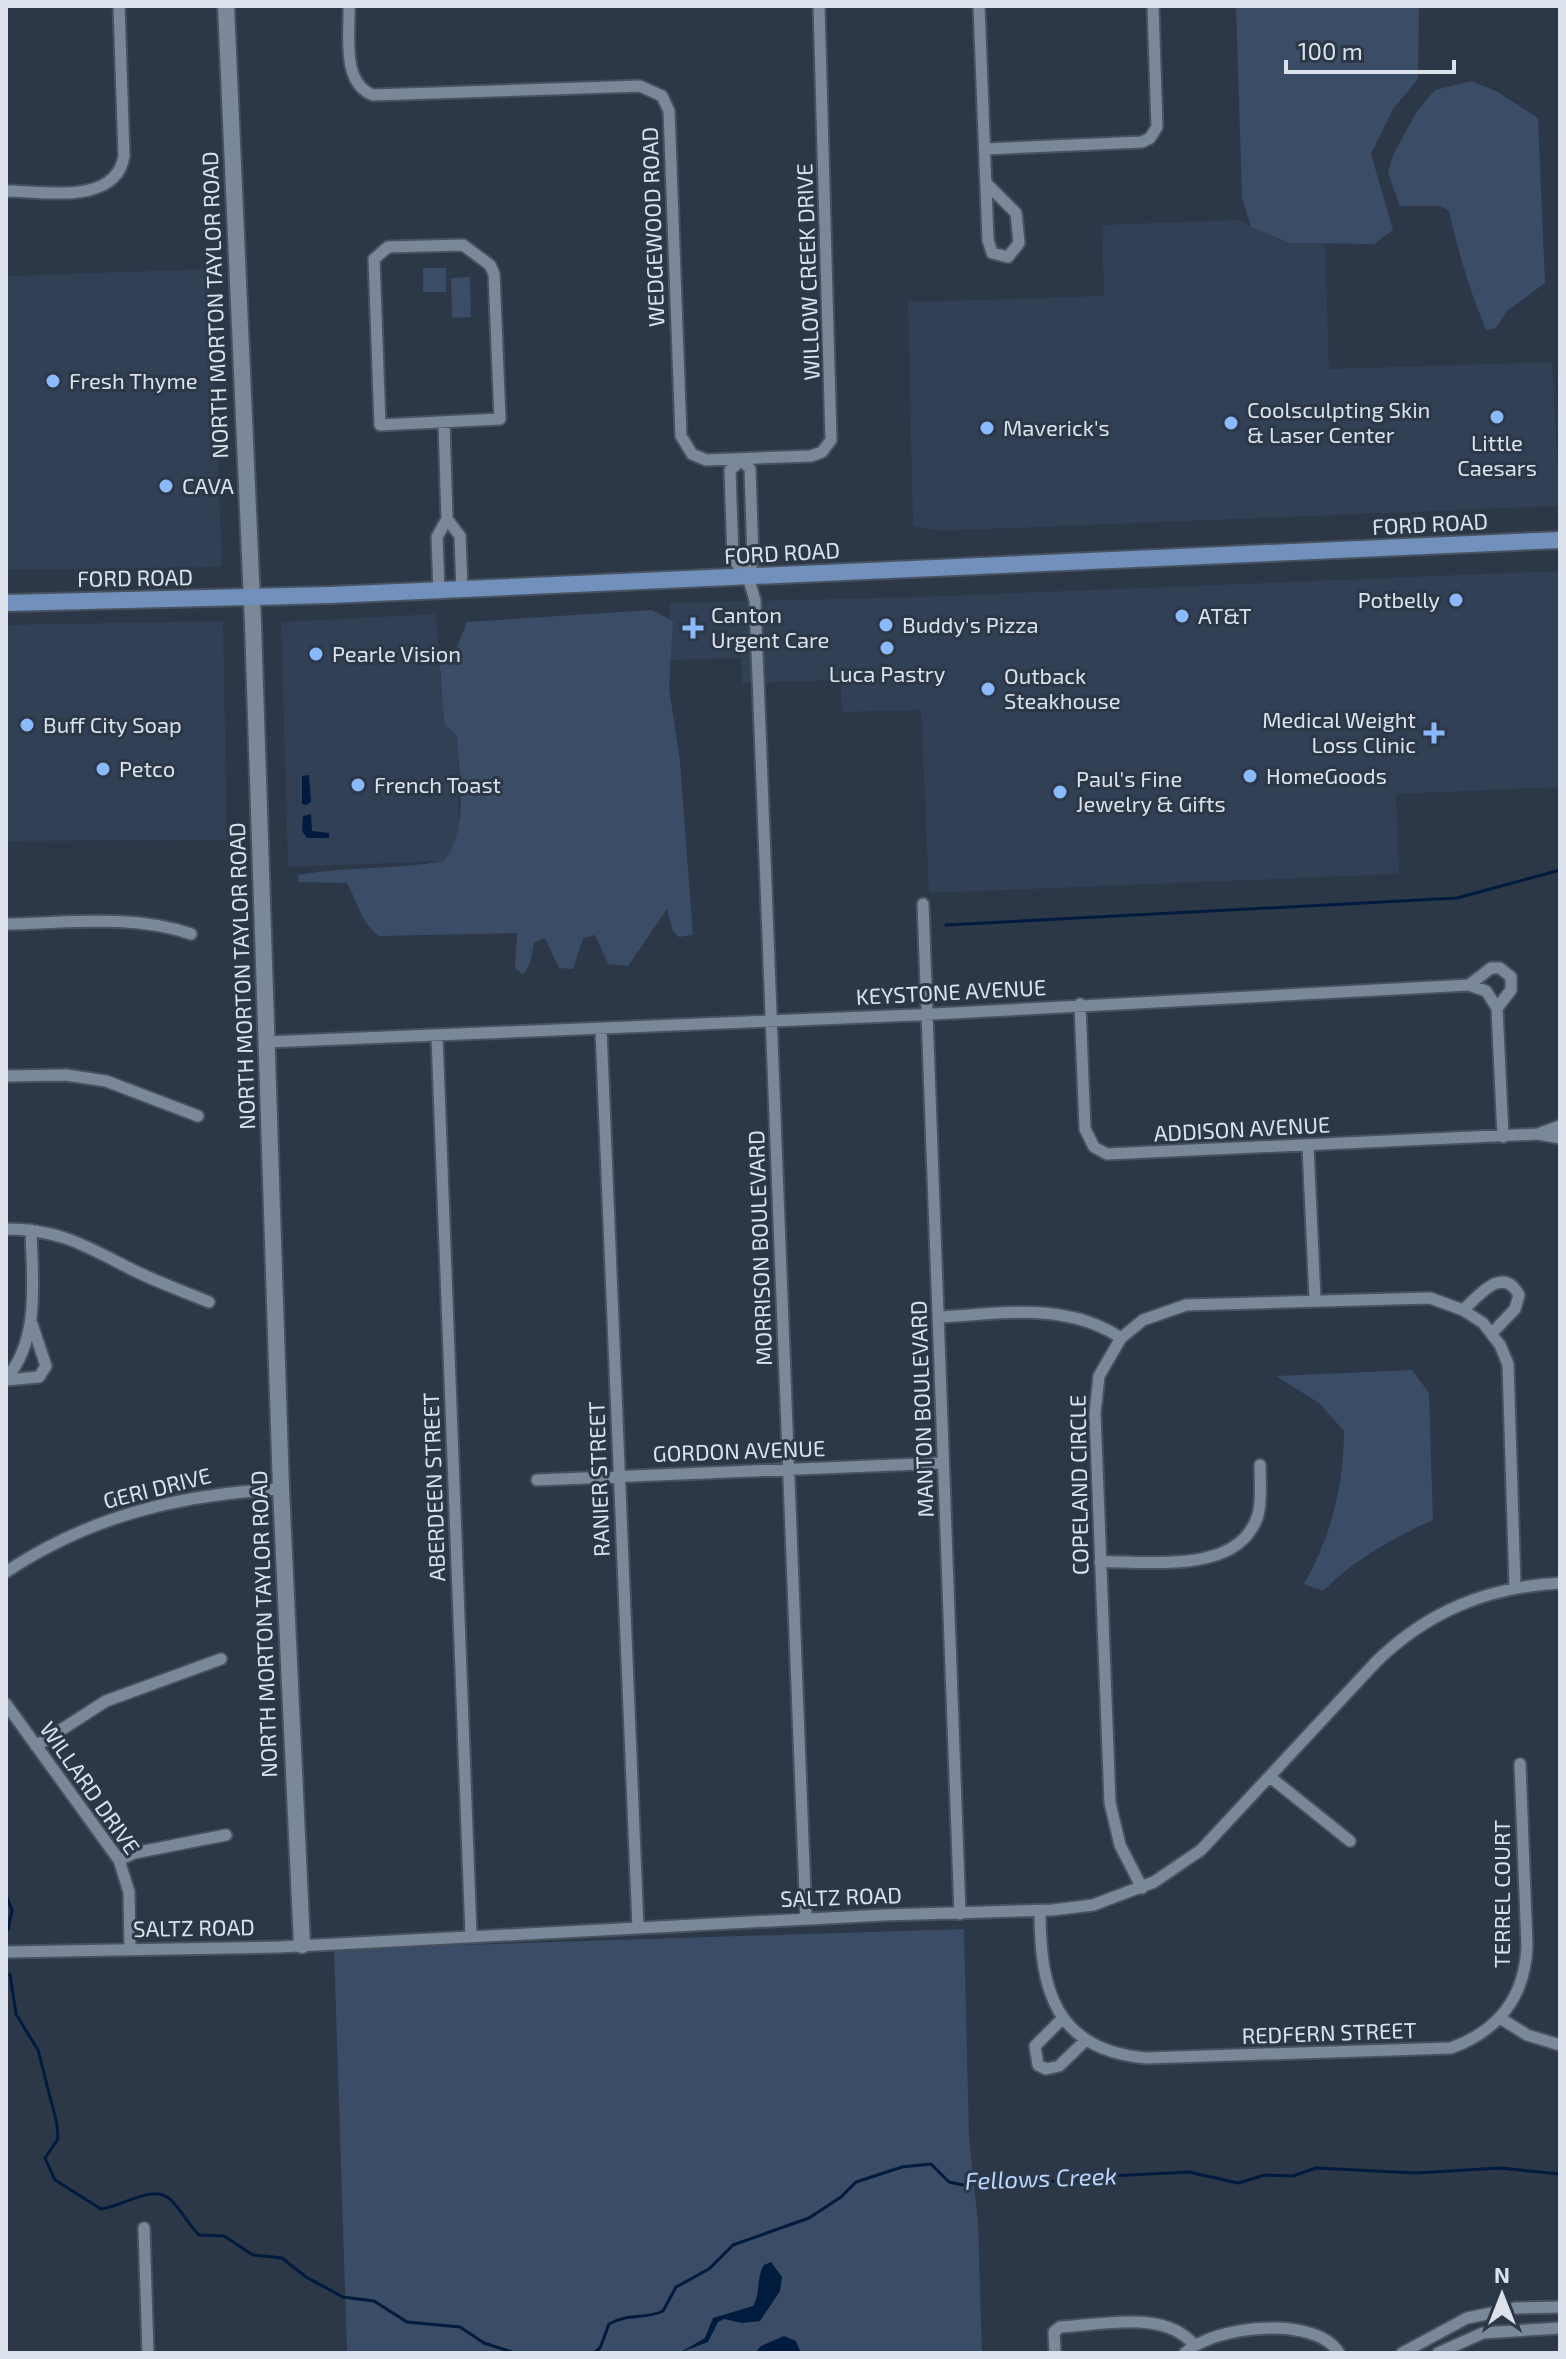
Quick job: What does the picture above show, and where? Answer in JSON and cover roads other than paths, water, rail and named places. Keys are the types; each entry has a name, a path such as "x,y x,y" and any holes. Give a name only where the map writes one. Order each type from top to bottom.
{"main road":[{"name":"FORD ROAD","path":"6,603 462,590 1560,540"}],"street":[{"path":"6,191 92,190 108,184 117,174 124,156 119,6"},
{"name":"NORTH MORTON TAYLOR ROAD","path":"226,6 251,598 281,1489 302,1945"},
{"name":"WEDGEWOOD ROAD","path":"349,6 353,74 361,89 373,95 640,86 662,96 669,111 681,436 686,449 697,457 742,460"},
{"name":"WILLOW CREEK DRIVE","path":"742,460 815,455 827,447 833,431 819,6"},
{"path":"979,6 986,183 990,248 997,257 1008,257 1019,243 1016,213 986,183"},
{"path":"985,149 1142,142 1150,138 1157,127 1153,6"},
{"path":"463,245 482,257 494,274 500,419 444,424 380,425 373,267 377,252 384,248 463,245"},
{"path":"439,590 437,537 447,519 444,424"},
{"path":"742,460 750,469 753,559 748,577 733,559 732,545 730,470 742,460"},
{"path":"447,519 460,536 462,590"},
{"name":"MORRISON BOULEVARD","path":"748,577 755,600 806,1919"},
{"name":"MANTON BOULEVARD","path":"923,904 960,1914"},
{"path":"6,924 142,923 191,934"},
{"name":"KEYSTONE AVENUE","path":"267,1042 927,1015 1080,1004 1469,985 1491,968 1511,977 1511,990 1497,1008"},
{"path":"1469,985 1486,991 1497,1008 1503,1137"},
{"name":"ADDISON AVENUE","path":"1080,1004 1085,1129 1094,1147 1114,1155 1503,1137 1538,1134 1560,1126"},
{"name":"RANIER STREET","path":"601,1029 638,1927"},
{"name":"ABERDEEN STREET","path":"437,1036 471,1935"},
{"path":"6,1076 66,1075 96,1079 126,1087 168,1107 198,1116"},
{"name":"ADDISON AVENUE","path":"1538,1134 1560,1138"},
{"path":"1308,1147 1315,1299"},
{"path":"6,1229 31,1230 80,1241 129,1268 209,1302"},
{"path":"6,1379 20,1356 31,1320 31,1230"},
{"path":"1463,1310 1491,1284 1503,1281 1513,1285 1519,1295 1515,1309 1492,1333"},
{"name":"COPELAND CIRCLE","path":"1142,1888 1120,1845 1110,1803 1095,1397 1104,1363 1121,1338 1143,1320 1175,1307 1315,1299 1430,1298 1463,1310 1492,1333 1504,1354 1510,1378 1515,1587"},
{"path":"938,1317 1061,1313 1092,1321 1121,1338"},
{"path":"6,1379 39,1377 46,1366 31,1320"},
{"name":"GORDON AVENUE","path":"537,1480 943,1463"},
{"path":"1100,1562 1202,1558 1230,1550 1249,1533 1257,1518 1260,1465"},
{"name":"GERI DRIVE","path":"6,1572 64,1538 145,1507 227,1492 281,1489"},
{"name":"SALTZ ROAD","path":"6,1952 302,1945 806,1919 1040,1911 1093,1905 1142,1888 1201,1850 1376,1662 1405,1635 1456,1605 1515,1587 1560,1583"},
{"path":"36,1746 106,1701 221,1659"},
{"name":"WILLARD DRIVE","path":"6,1704 119,1860 129,1892 130,1949"},
{"name":"TERREL COURT","path":"1500,2018 1518,1993 1526,1961 1520,1764"},
{"path":"1270,1777 1350,1841"},
{"path":"119,1860 134,1853 226,1835"},
{"name":"REDFERN STREET","path":"1040,1911 1042,1968 1052,2001 1063,2018 1086,2040 1116,2054 1146,2058 1432,2050 1469,2041 1500,2018"},
{"path":"1063,2018 1035,2046 1038,2065 1046,2069 1059,2066 1086,2040"},
{"path":"1500,2018 1527,2035 1560,2045"},
{"path":"144,2228 148,2353"},
{"path":"1410,2351 1454,2323 1499,2310 1560,2307"},
{"path":"1055,2353 1054,2332 1060,2327 1160,2323 1173,2326 1189,2349 1225,2332 1300,2330 1329,2339 1339,2353"},
{"path":"1454,2323 1461,2341"},
{"path":"1438,2353 1483,2333 1560,2328"}],"waterway":[{"path":"946,925 1457,898 1560,870"},
{"name":"Fellows Creek","path":"6,1895 12,1910 8,1930"},
{"name":"Fellows Creek","path":"10,1974 16,2014 38,2050 57,2124 58,2139 45,2158 55,2180 101,2209 138,2197 164,2195 199,2235 224,2236 253,2255 282,2258 306,2277 343,2297 374,2301 407,2322 460,2327 484,2343 515,2353"},
{"name":"Fellows Creek","path":"594,2353 600,2348 609,2324 663,2311 676,2287 709,2269 733,2245 809,2218 841,2197 856,2182 902,2167 931,2164 949,2182 963,2185 1018,2178 1068,2183 1110,2176 1189,2172 1238,2183 1265,2175 1293,2176 1316,2168 1416,2173 1500,2168 1560,2174"}],"place":[{"name":"Fresh Thyme","path":"53,381"},
{"name":"Little Caesars","path":"1497,417"},
{"name":"Coolsculpting Skin & Laser Center","path":"1231,423"},
{"name":"Maverick's","path":"987,428"},
{"name":"CAVA","path":"166,486"},
{"name":"Potbelly","path":"1456,600"},
{"name":"AT&T","path":"1182,616"},
{"name":"Buddy's Pizza","path":"886,625"},
{"name":"Canton Urgent Care","path":"693,628"},
{"name":"Luca Pastry","path":"887,648"},
{"name":"Pearle Vision","path":"316,654"},
{"name":"Outback Steakhouse","path":"988,689"},
{"name":"Buff City Soap","path":"27,725"},
{"name":"Medical Weight Loss Clinic","path":"1434,733"},
{"name":"Petco","path":"103,769"},
{"name":"HomeGoods","path":"1250,776"},
{"name":"French Toast","path":"358,785"},
{"name":"Paul's Fine Jewelry & Gifts","path":"1060,792"}]}
